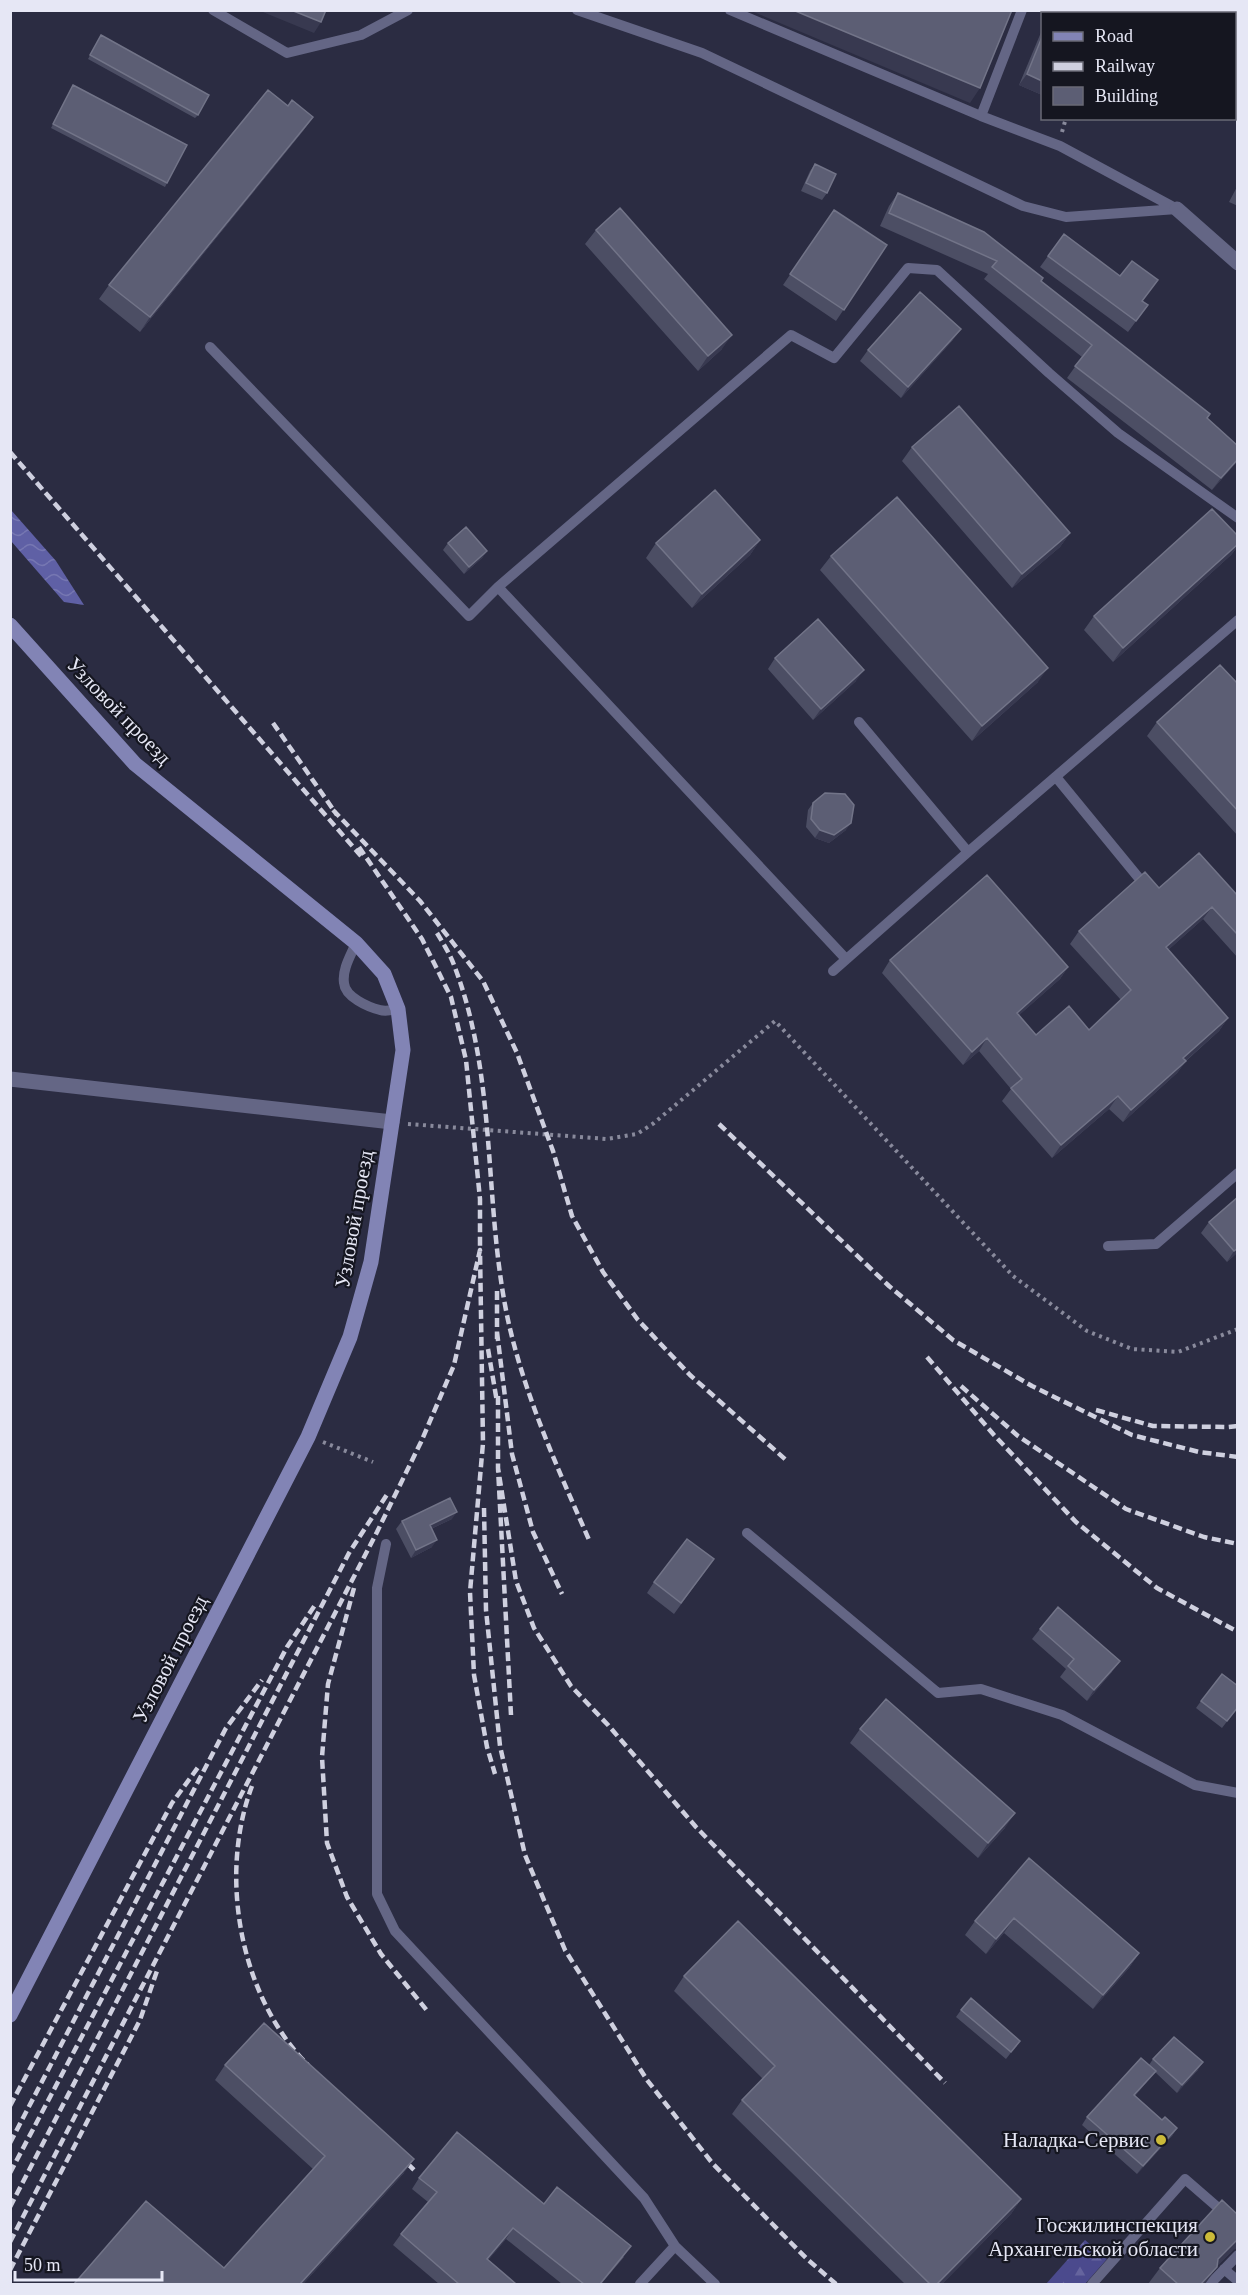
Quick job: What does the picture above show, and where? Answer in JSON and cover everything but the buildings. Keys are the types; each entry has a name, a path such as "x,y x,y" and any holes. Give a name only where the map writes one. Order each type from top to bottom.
{"street":[{"path":"1177,209 1238,263"},
{"name":"Узловой проезд","path":"10,625 135,764 356,943 384,974 398,1009 403,1050 371,1262 350,1337 308,1437 10,2015"},
{"path":"10,1079 392,1122"}],"lane":[{"path":"213,10 287,53 361,35 408,10"},
{"path":"577,10 702,54 1023,206 1066,217 1177,209"},
{"path":"730,10 981,116 1060,146 1177,209"},
{"path":"981,116 1022,10"},
{"path":"210,347 469,616 498,587 791,335 834,358 908,268 938,270 1049,373 1118,433 1238,518"},
{"path":"498,587 846,958"},
{"path":"833,971 1238,620"},
{"path":"860,722 969,852"},
{"path":"1056,777 1138,878"},
{"path":"356,943 346,965 344,984 350,994 365,1005 382,1011 398,1009"},
{"path":"1108,1246 1156,1244 1238,1173"},
{"path":"747,1533 938,1693 981,1689 1062,1715 1196,1785 1238,1793"},
{"path":"386,1544 377,1588 377,1894 395,1931 644,2198 675,2246 714,2284"},
{"path":"1092,2284 1185,2179 1238,2225"},
{"path":"640,2284 675,2246"},
{"path":"1210,2284 1238,2255"},
{"path":"1224,2269 1238,2281"}],"path":[{"path":"392,1122 606,1139 637,1134 654,1123 775,1021 1013,1276 1087,1332 1132,1349 1178,1352 1238,1329"},
{"path":"308,1437 373,1462"}],"green space":[{"path":"1085,2240 1107,2259 1085,2284 1046,2284"}],"water":[{"path":"11,510 56,561 84,605 64,602 11,541"}],"railway":[{"path":"10,452 361,856"},
{"path":"273,723 337,815"},
{"path":"333,810 420,901 483,981 517,1053 553,1151 572,1216 603,1272 638,1320 690,1375 786,1460"},
{"path":"359,847 422,939 451,997 466,1060 480,1199 480,1250"},
{"path":"437,933 454,965 468,1008 477,1052 484,1097 500,1276 515,1349 543,1432 590,1542"},
{"path":"719,1124 889,1286 953,1340 1032,1386 1132,1435 1199,1452 1238,1457"},
{"path":"10,2242 377,1532 421,1442 454,1365 480,1250 483,1443 470,1592 474,1675 487,1747 495,1774"},
{"path":"497,1291 497,1339"},
{"path":"497,1332 512,1454 533,1532 562,1594"},
{"path":"488,1349 497,1402"},
{"path":"927,1357 994,1435 1076,1522 1157,1588 1238,1632"},
{"path":"961,1386 1018,1436 1126,1509 1204,1537 1238,1544"},
{"path":"498,1396 498,1468"},
{"path":"1096,1410 1153,1426 1238,1426"},
{"path":"511,1715 498,1468 516,1581 534,1628 571,1686 608,1725 696,1827 945,2083"},
{"path":"10,2207 349,1553 388,1493"},
{"path":"484,1508 486,1610 500,1746 525,1855 565,1950 647,2080 713,2164 807,2259 836,2284"},
{"path":"354,1588 328,1684 322,1757 327,1843 347,1897 381,1954 429,2013"},
{"path":"10,2173 287,1647 315,1605"},
{"path":"10,2143 226,1728 262,1680"},
{"path":"10,2106 172,1803 199,1766"},
{"path":"252,1786 242,1821 237,1858 237,1896 242,1934 251,1971 266,2005 285,2037 308,2065"},
{"path":"10,2270 140,2020 157,1971"},
{"path":"398,2154 415,2171"}],"place":[{"name":"Наладка-Сервис","path":"1161,2140"},
{"name":"Госжилинспекция Архангельской области","path":"1210,2237"}]}
